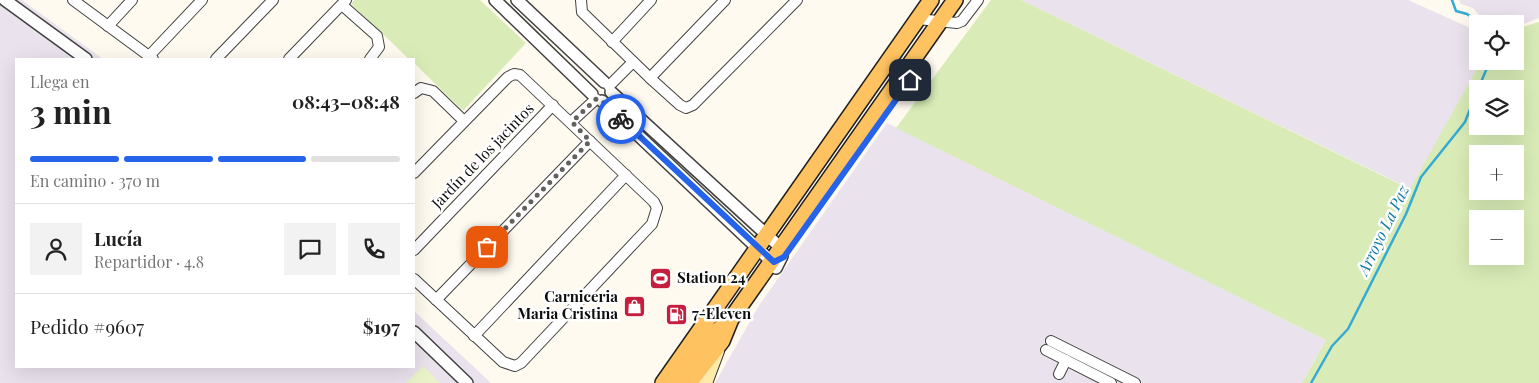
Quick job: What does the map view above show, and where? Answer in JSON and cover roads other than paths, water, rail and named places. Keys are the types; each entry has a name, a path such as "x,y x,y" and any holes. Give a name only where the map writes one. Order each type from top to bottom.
{"main road":[{"path":"663,383 672,376 761,241 857,108 931,0"},
{"path":"936,0 933,11 936,17 945,21"},
{"path":"691,382 700,351 714,333 731,319 779,260 862,136 945,21 966,1"},
{"path":"691,382 779,260 945,21"},
{"path":"857,108 862,136"},
{"path":"722,341 731,319"}],"street":[{"path":"5,0 85,58"},
{"path":"73,0 151,57 202,0"},
{"path":"108,26 132,0"},
{"path":"217,58 273,0"},
{"path":"495,0 698,191 761,241 779,260"},
{"path":"517,0 691,164 779,260"},
{"path":"612,42 651,0"},
{"path":"650,78 724,0"},
{"path":"580,3 582,12 612,42 680,105 686,108 693,105 797,0"},
{"path":"918,18 962,21 966,1"},
{"path":"290,58 344,2 377,36 379,47 371,58"},
{"path":"597,98 594,87 608,86 633,62"},
{"path":"415,172 508,77 514,74 526,78 626,175 657,208 652,224 520,363 515,366 509,365 474,336 415,280"},
{"path":"572,122 597,98 609,98 608,86"},
{"path":"415,91 421,88 433,91 464,121"},
{"name":"Jardín de los jacintos","path":"415,249 553,104"},
{"path":"436,300 590,141"},
{"path":"681,174 691,164"},
{"path":"474,336 626,175"},
{"path":"698,191 707,180"},
{"path":"415,333 467,383"},
{"path":"1111,383 1066,360 1049,346 1135,383"},
{"path":"1059,374 1066,360"}],"waterway":[{"name":"Arroyo La Paz","path":"1452,0 1456,11 1469,15"},
{"name":"Arroyo La Paz","path":"1482,80 1486,70"},
{"name":"Arroyo La Paz","path":"1311,383 1332,346 1348,329 1406,214 1421,177 1465,122 1469,112"}],"place":[{"name":"Station 24","path":"661,278"},
{"name":"Carniceria Maria Cristina","path":"634,306"},
{"name":"7-Eleven","path":"676,314"}]}
